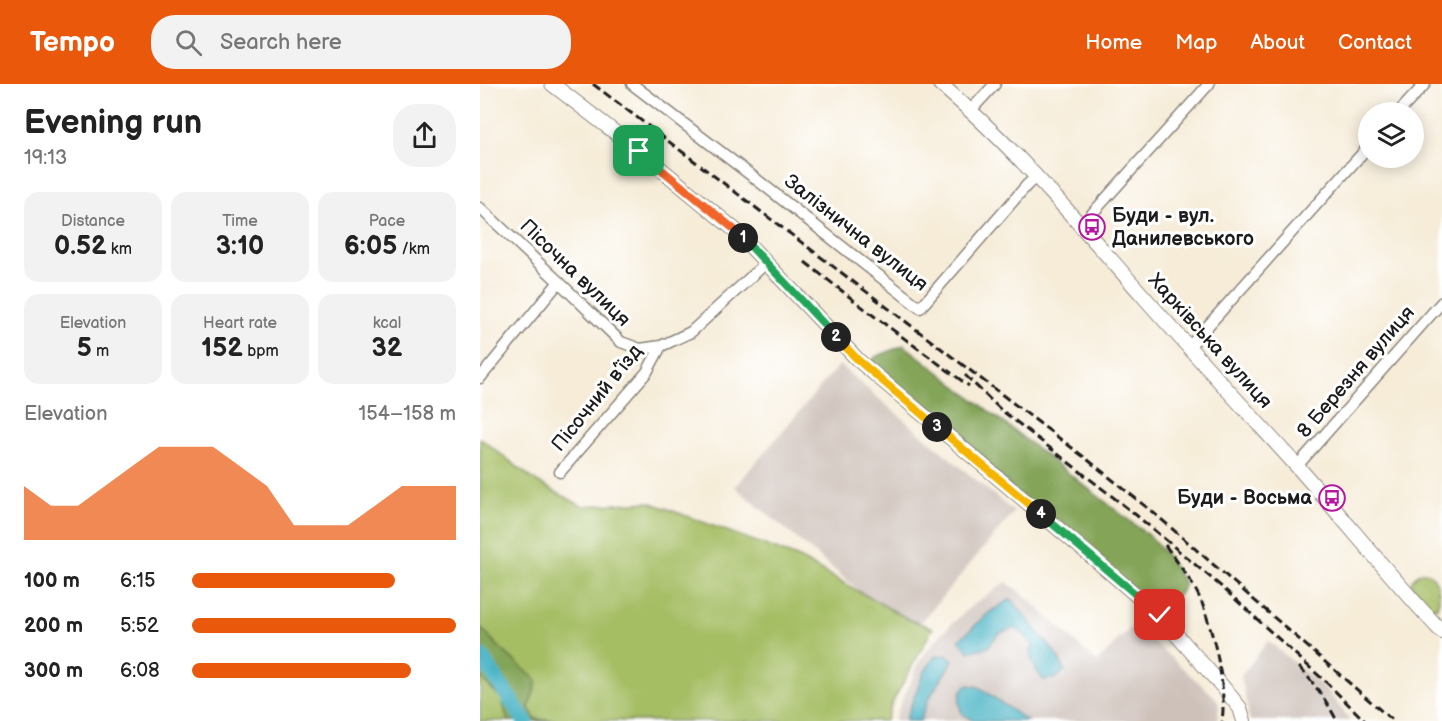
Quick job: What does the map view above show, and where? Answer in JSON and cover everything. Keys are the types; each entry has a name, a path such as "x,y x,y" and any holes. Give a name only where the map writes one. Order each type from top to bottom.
{"street":[{"path":"552,84 639,151 735,230 858,360 1160,615 1240,708 1244,721"},
{"name":"Залізнична вулиця","path":"632,84 920,308 1035,177"},
{"name":"Харківська вулиця","path":"940,84 971,110 1081,226 1188,348 1440,626"},
{"path":"971,110 995,84"},
{"path":"1081,226 1209,84"},
{"path":"1409,102 1425,84"},
{"path":"1188,348 1358,158"},
{"name":"Пісочна вулиця","path":"480,208 621,342 640,349 661,346 691,332 766,263"},
{"path":"480,378 559,282"},
{"name":"8 Березня вулиця","path":"1297,466 1442,302"},
{"name":"Пісочний в’їзд","path":"560,472 647,372 661,346"}],"shaded area":[{"path":"839,365 1014,512 911,634 735,487"},
{"path":"1006,582 1023,594 1097,662 1134,624 1217,699 1219,707 1217,721 893,721 920,660 940,635 970,607"},
{"path":"1268,641 1327,690 1350,721 1250,721 1241,676"}],"green space":[{"path":"904,345 1153,539 1185,584 1176,598 1169,604 1153,606 872,370 875,357"},
{"path":"480,438 537,482 582,506 649,502 797,557 910,620 933,628 891,705 886,721 480,721"},
{"path":"1419,573 1430,574 1438,588 1439,599 1436,608 1430,606 1411,584"},
{"path":"480,627 537,681 529,708 535,719 561,721 508,721 502,699 480,677"}],"water":[{"path":"1011,599 1056,654 1065,670 1056,678 1043,680 1030,655 1033,645 1021,632 1013,628 998,634 988,647 969,652 959,640 991,611"},
{"path":"947,655 953,660 928,700 920,721 905,721 923,674 935,656"},
{"path":"968,685 979,687 1027,721 974,721 962,714 959,703 961,691"}],"waterway":[{"path":"480,655 525,721"}],"railway":[{"path":"593,84 1088,460 1161,519 1393,721"},
{"path":"805,262 969,386"},
{"path":"965,375 1000,409 1136,515 1223,588 1365,721"},
{"path":"1165,545 1194,588 1207,616 1221,677 1222,721"},
{"path":"1299,667 1320,692 1337,721"}],"place":[{"name":"Буди - вул. Данилевського","path":"1092,227"},
{"name":"Буди - Восьма","path":"1332,498"}],"route":[{"path":"639,151 735,230 858,360 1160,615"}]}
